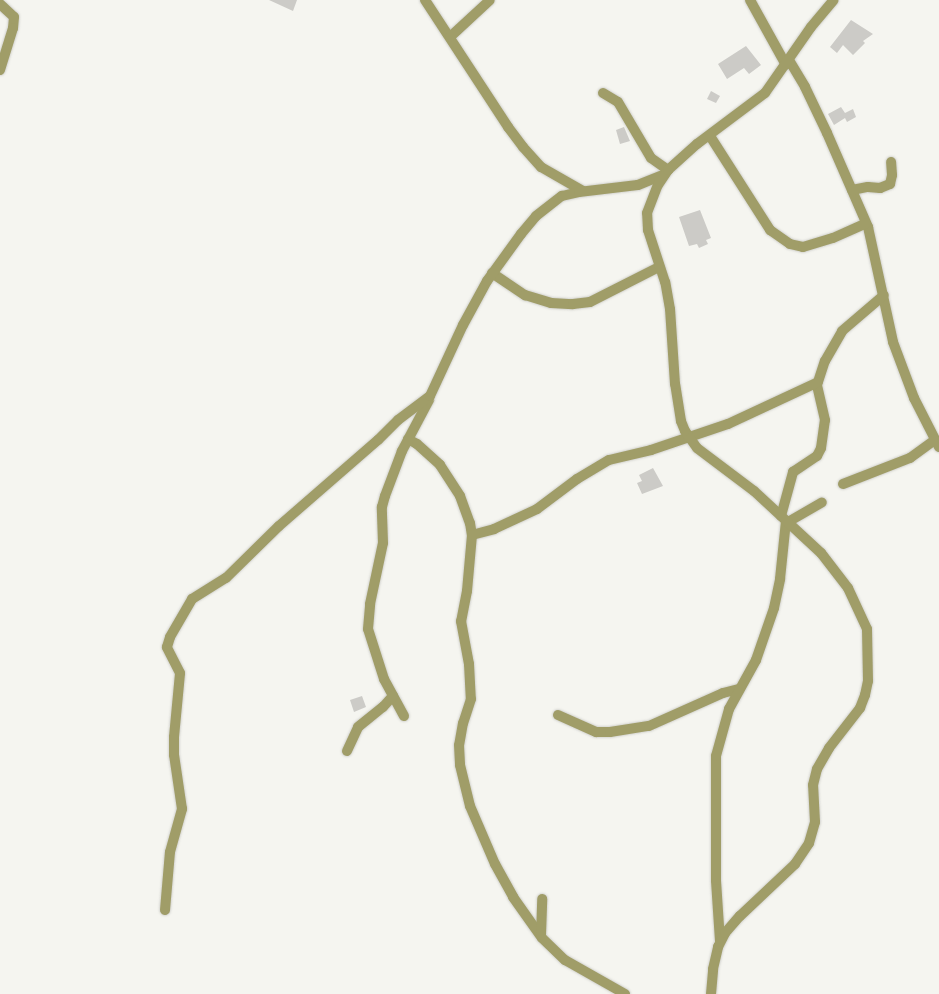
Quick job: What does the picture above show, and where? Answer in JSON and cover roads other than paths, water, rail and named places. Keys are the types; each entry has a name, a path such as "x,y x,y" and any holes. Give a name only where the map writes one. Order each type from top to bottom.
{"street":[{"path":"425,0 523,147 541,168 583,191"},
{"path":"450,37 490,0"},
{"path":"750,0 787,63 809,94 852,190 866,224 884,295 893,342 902,370 937,442 910,458 843,484"},
{"path":"720,943 732,924 795,864 805,850 815,822 813,785 817,769 829,748 860,708 866,695 868,681 867,629 848,588 821,554 754,491 698,448 685,431 679,412 670,309 665,282 648,230 647,213 658,185 667,172 697,144 765,93 812,27 834,0"},
{"path":"0,4 14,17 13,28 0,70"},
{"path":"603,93 618,102 651,158 667,172"},
{"path":"710,136 770,230 790,244 804,247 833,238 866,224"},
{"path":"852,190 868,187 880,188 890,184 892,175 891,162"},
{"path":"404,716 384,679 368,629 370,604 383,543 382,507 408,439 463,325 492,273 536,216 554,201 583,191 638,186 667,172"},
{"path":"492,273 525,295 551,303 573,304 590,302 659,267"},
{"path":"711,994 713,968 720,943 721,924 716,880 716,756 729,709 756,660 774,608 780,579 785,519 793,472 816,456 821,448 825,420 818,382 825,361 842,331 884,295"},
{"path":"472,535 494,529 537,510 577,479 609,460 690,438 728,424 818,382"},
{"path":"165,910 170,852 182,809 174,755 180,673 167,647 170,637 192,599 226,578 279,526 378,440 398,420 430,396"},
{"path":"408,439 430,456 452,481 466,509 472,535 467,591 461,621 469,664 471,699 460,738 460,765 470,806 489,850 513,897 542,938 565,960 625,994"},
{"path":"785,519 822,502"},
{"path":"558,715 596,732 610,732 649,726 723,693 739,688"},
{"path":"347,751 358,727 393,696"},
{"path":"542,899 540,916 542,938"}]}
